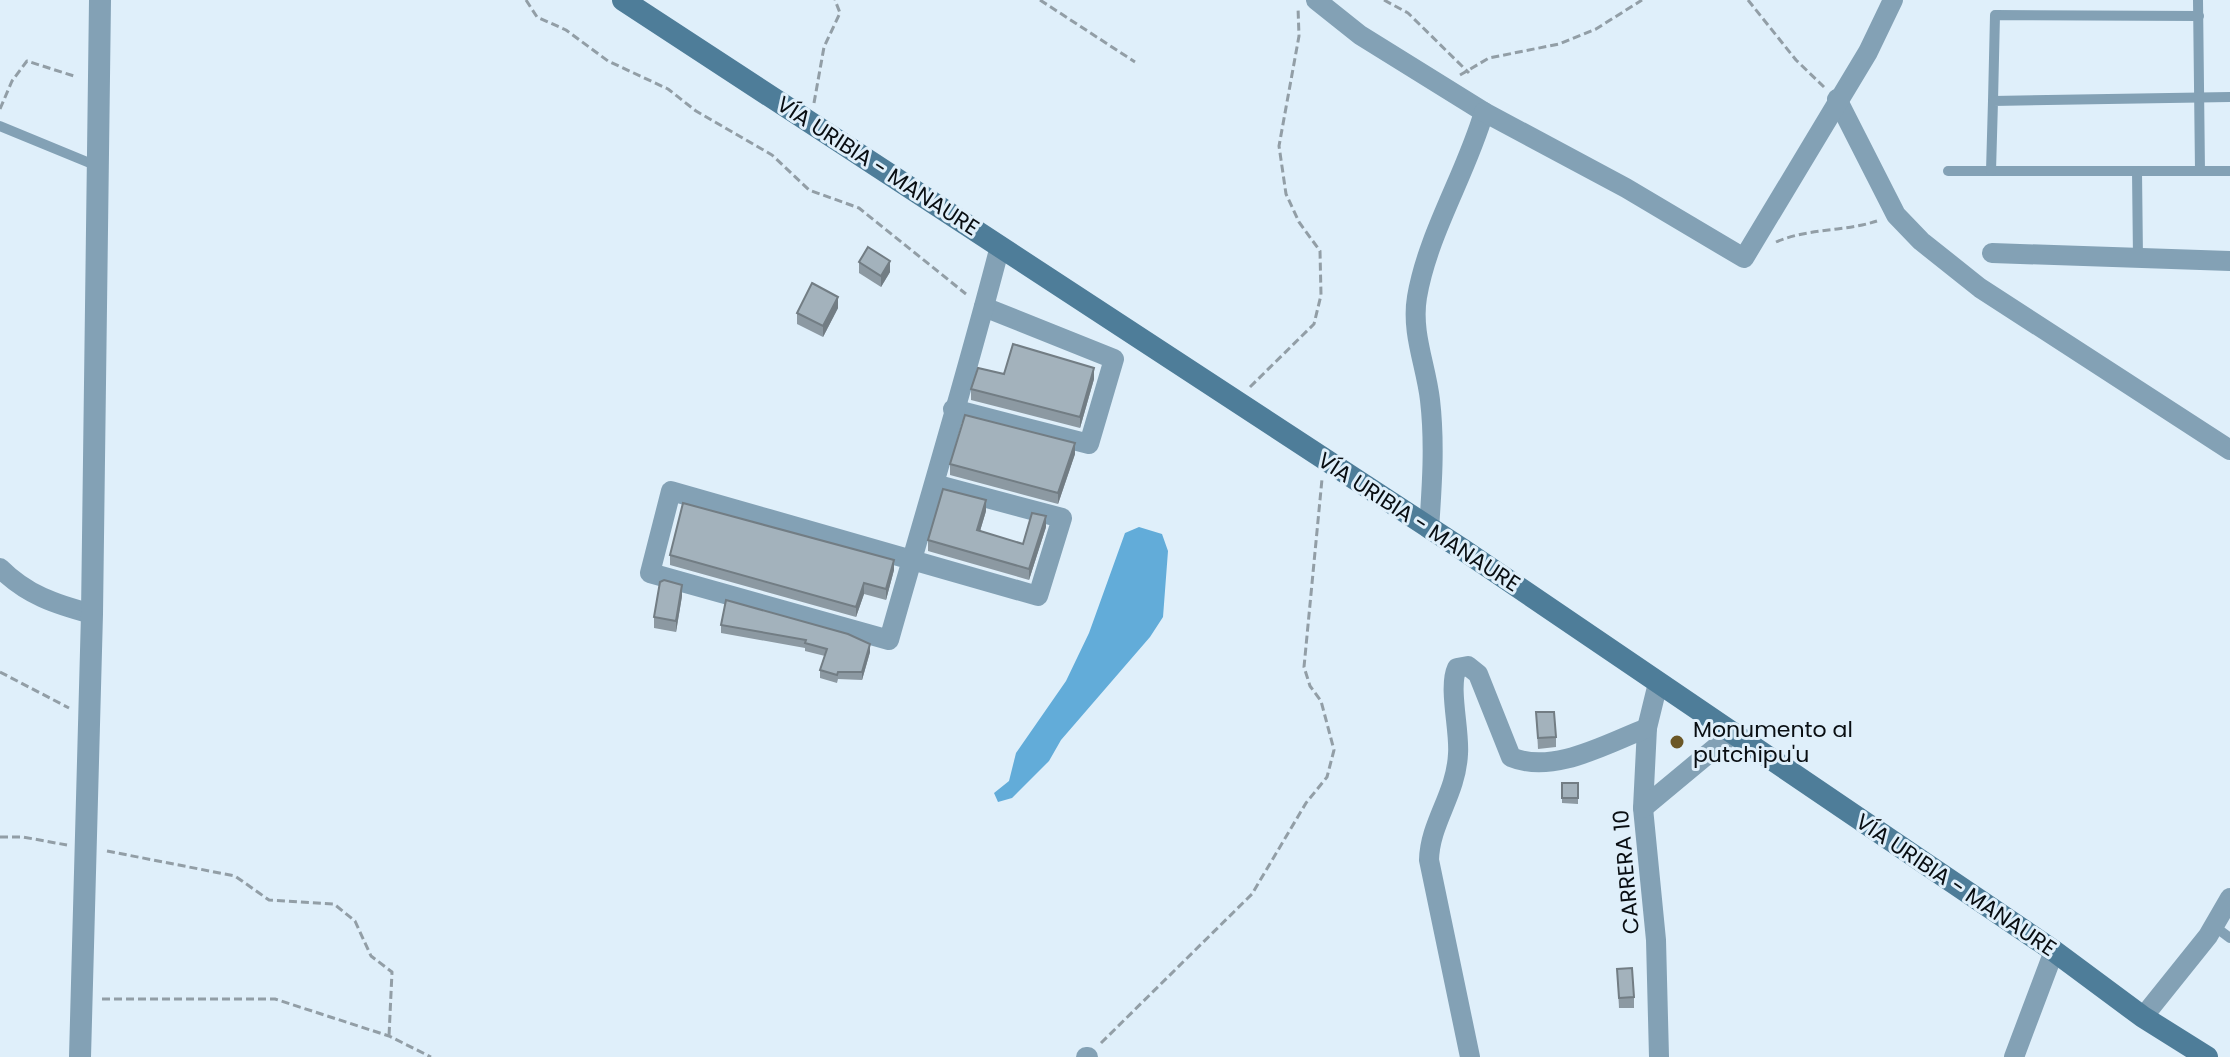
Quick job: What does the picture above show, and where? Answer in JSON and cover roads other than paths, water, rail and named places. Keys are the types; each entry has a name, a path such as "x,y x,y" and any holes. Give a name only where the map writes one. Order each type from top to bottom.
{"main road":[{"name":"VÍA URIBIA - MANAURE","path":"623,0 1429,529 2054,951 2143,1017 2207,1057"}],"street":[{"path":"80,1057 92,614 100,0"},
{"path":"1316,0 1360,35 1433,83 1626,188 1744,258 1868,52 1893,0"},
{"path":"1837,99 1896,215 1921,241 1980,288 2230,450"},
{"path":"1429,529 1430,398 1417,342 1417,298 1439,226 1469,162 1484,112"},
{"path":"934,484 1062,518 1038,596 912,560 671,491 650,573 889,640 912,560 934,484 953,409 984,307 1000,246"},
{"path":"1992,253 2230,261"},
{"path":"953,409 1089,444 1114,359 984,307"},
{"path":"0,568 18,586 44,601 92,614"},
{"path":"1470,1057 1429,860 1430,837 1447,807 1456,781 1457,668 1468,666 1478,674 1511,757 1525,763 1538,764 1582,753 1647,728"},
{"name":"CARRERA 10","path":"1658,683 1647,728 1643,808 1656,940 1659,1057"},
{"path":"1643,808 1732,734"},
{"path":"2143,1017 2222,932 2230,898"},
{"path":"2014,1057 2054,951"}],"lane":[{"path":"2198,0 2200,171"},
{"path":"1991,171 1995,15 2199,16"},
{"path":"1993,101 2230,97"},
{"path":"0,126 97,166"},
{"path":"1948,171 2230,171"},
{"path":"2137,171 2138,258"}],"water":[{"path":"1139,527 1162,534 1168,551 1163,617 1150,637 1061,740 1049,761 1012,798 998,802 994,793 1009,781 1016,753 1066,681 1089,633 1125,533"}],"place":[{"name":"Monumento al putchipu'u","path":"1677,742"}]}
